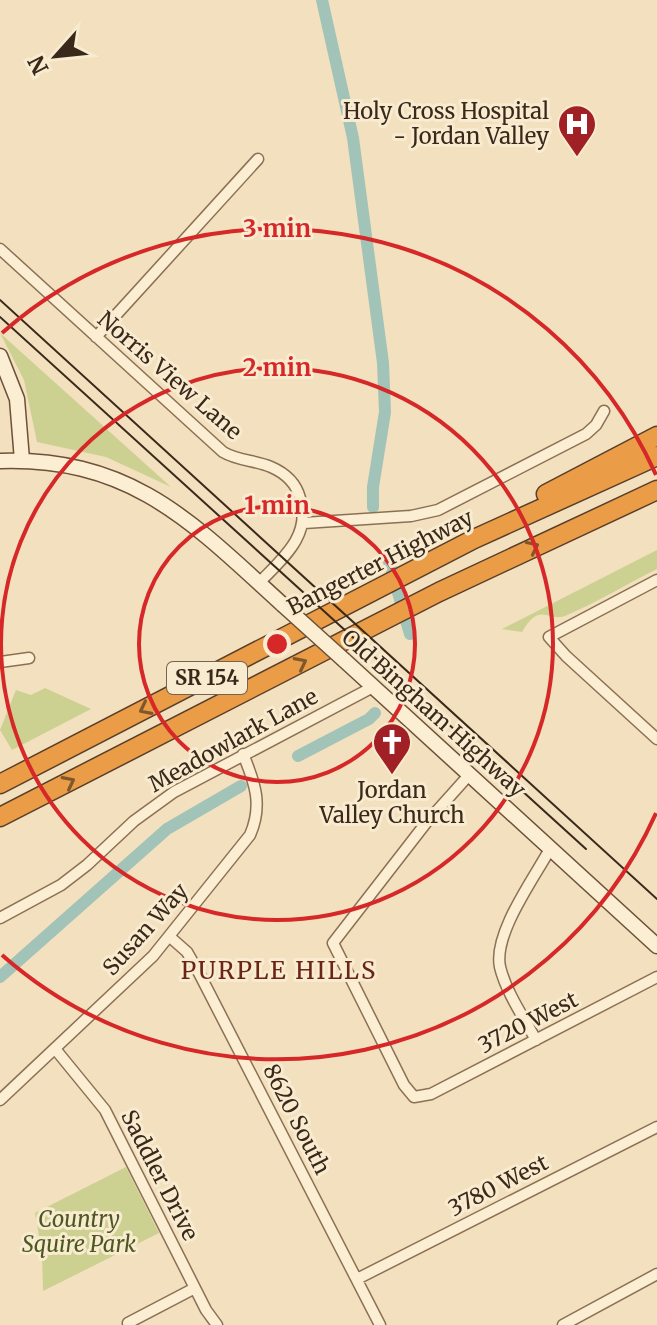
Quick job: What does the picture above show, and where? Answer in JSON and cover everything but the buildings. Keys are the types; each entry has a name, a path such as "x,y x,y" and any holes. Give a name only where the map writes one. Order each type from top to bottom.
{"highway":[{"path":"502,527 522,506 657,436"},
{"name":"Bangerter Highway","path":"0,784 502,527 657,456"},
{"name":"SR 154","path":"0,817 439,592 657,490"},
{"path":"599,516 657,498"}],"street":[{"path":"96,337 258,159"},
{"name":"Norris View Lane","path":"0,249 223,452 273,468 287,476 299,494 304,523"},
{"path":"0,356 10,374 17,399 22,460"},
{"path":"259,583 295,544 304,523 411,516 438,510 586,434 604,411"},
{"name":"Old Bingham Highway","path":"0,461 65,464 104,474 154,496 203,531 657,946"},
{"path":"655,733 566,656 549,637 657,580"},
{"path":"0,662 29,658"},
{"name":"Meadowlark Lane","path":"0,918 67,880 161,800 373,687"},
{"name":"Susan Way","path":"0,1100 56,1050 170,937 250,835 255,825 258,801 256,786 243,754"},
{"name":"3720 West","path":"469,775 426,823 333,943 404,1085 414,1097 431,1094 657,977"},
{"path":"536,1040 500,968 499,951 504,933 550,849"},
{"name":"8620 South","path":"170,937 187,952 199,973 380,1325"},
{"name":"Saddler Drive","path":"56,1050 105,1110 195,1288 217,1325"},
{"name":"3780 West","path":"357,1279 657,1127"},
{"path":"563,1325 657,1274"},
{"path":"128,1323 195,1288"}],"green space":[{"path":"0,333 171,487 106,457 37,442 24,380"},
{"path":"657,550 657,569 588,605 565,616 534,617 522,632 502,629"},
{"path":"45,688 91,709 12,750 0,730 16,690 31,695"},
{"name":"Country Squire Park","path":"126,1167 159,1233 43,1291 42,1253 35,1213"}],"waterway":[{"path":"322,0 353,138 383,363 385,412 373,487 373,507"},
{"path":"388,558 410,634"},
{"path":"298,756 375,713"},
{"path":"0,977 167,829 241,786"}],"tram line":[{"path":"0,300 657,899"},
{"path":"0,317 586,849"}],"place":[{"name":"Holy Cross Hospital - Jordan Valley","path":"577,158"},
{"name":"Jordan Valley Church","path":"392,776"}],"district":[{"name":"PURPLE HILLS","path":"279,971"}]}
